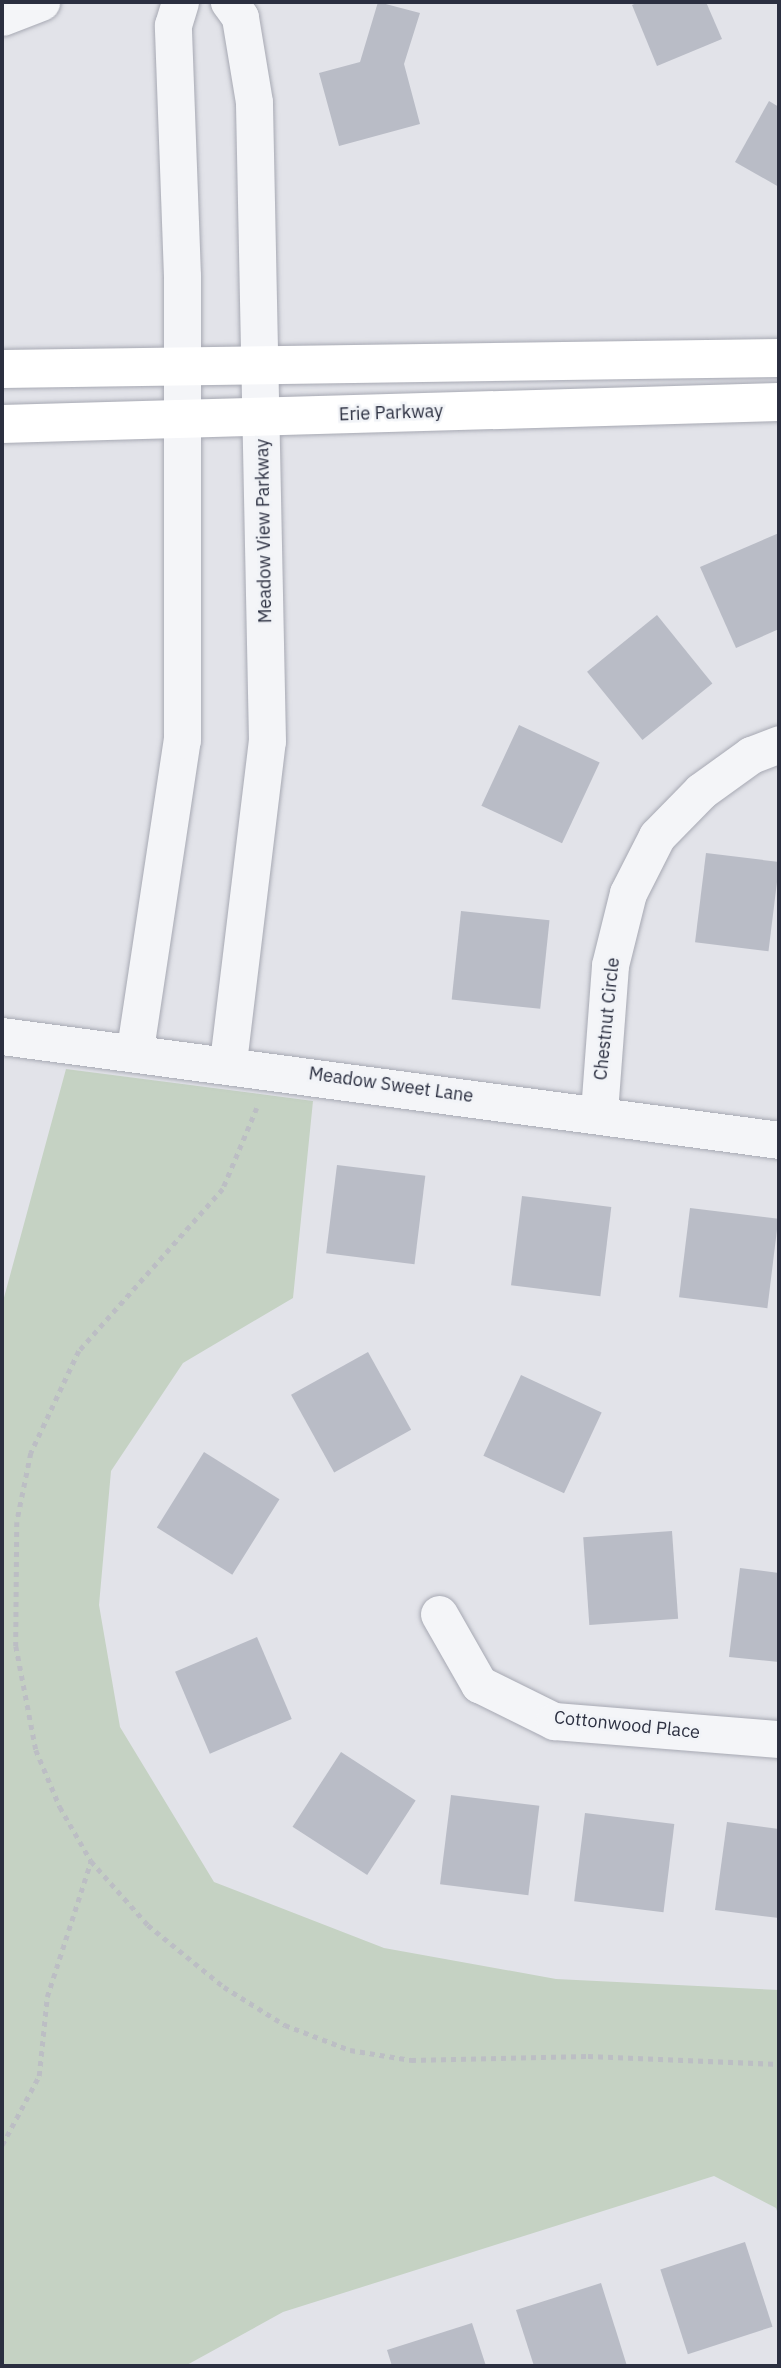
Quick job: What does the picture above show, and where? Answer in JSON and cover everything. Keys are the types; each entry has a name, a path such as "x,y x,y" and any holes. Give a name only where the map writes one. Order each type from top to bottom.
{"main road":[{"path":"2,369 779,358"},
{"name":"Erie Parkway","path":"2,424 779,402"}],"street":[{"path":"2,17 41,2"},
{"path":"135,1049 182,740 183,365 173,24 180,2"},
{"name":"Meadow View Parkway","path":"228,1062 267,741 254,102 240,17 229,2"},
{"name":"Chestnut Circle","path":"598,1112 610,965 628,893 657,836 701,791 751,755 779,744"},
{"name":"Meadow Sweet Lane","path":"2,1036 135,1049 598,1112 779,1140"},
{"name":"Cottonwood Place","path":"439,1614 479,1684 554,1721 779,1739"}],"path":[{"path":"269,1068 223,1189 79,1351 31,1453 13,1584 24,1699 36,1750 91,1861 148,1925 224,1987 285,2025 350,2050 411,2060 588,2056 779,2064"},
{"path":"2,2146 39,2076 47,1997 91,1861"}],"green space":[{"path":"66,1069 313,1101 293,1298 183,1363 111,1471 99,1605 120,1727 214,1882 384,1948 556,1979 779,1990 779,2217 776,2208 714,2176 283,2312 185,2366 2,2366 2,1305"}],"building":[{"path":"378,2 420,13 404,64 420,124 339,146 319,73 360,62"},
{"path":"639,2 706,2 722,39 657,66 632,5"},
{"path":"769,101 779,107 779,187 735,162"},
{"path":"779,533 779,629 736,648 700,567"},
{"path":"657,615 712,683 642,740 587,672"},
{"path":"519,725 600,763 562,843 481,806"},
{"path":"706,853 779,862 768,951 695,942"},
{"path":"461,911 550,920 540,1009 452,1000"},
{"path":"337,1165 425,1176 414,1264 326,1253"},
{"path":"522,1196 611,1207 600,1296 511,1285"},
{"path":"690,1208 778,1219 767,1308 679,1297"},
{"path":"368,1352 411,1430 334,1473 291,1395"},
{"path":"521,1375 602,1413 564,1493 483,1456"},
{"path":"204,1452 279,1499 232,1575 157,1527"},
{"path":"672,1531 678,1619 589,1625 583,1537"},
{"path":"740,1568 779,1573 779,1662 729,1657"},
{"path":"257,1637 292,1719 210,1754 175,1672"},
{"path":"341,1752 416,1800 367,1875 293,1827"},
{"path":"451,1795 539,1806 528,1895 440,1884"},
{"path":"585,1813 674,1824 663,1912 574,1901"},
{"path":"727,1822 779,1829 779,1918 715,1910"},
{"path":"745,2242 773,2327 688,2354 660,2270"},
{"path":"601,2283 627,2366 534,2366 516,2310"},
{"path":"472,2323 486,2366 392,2366 387,2350"}]}
